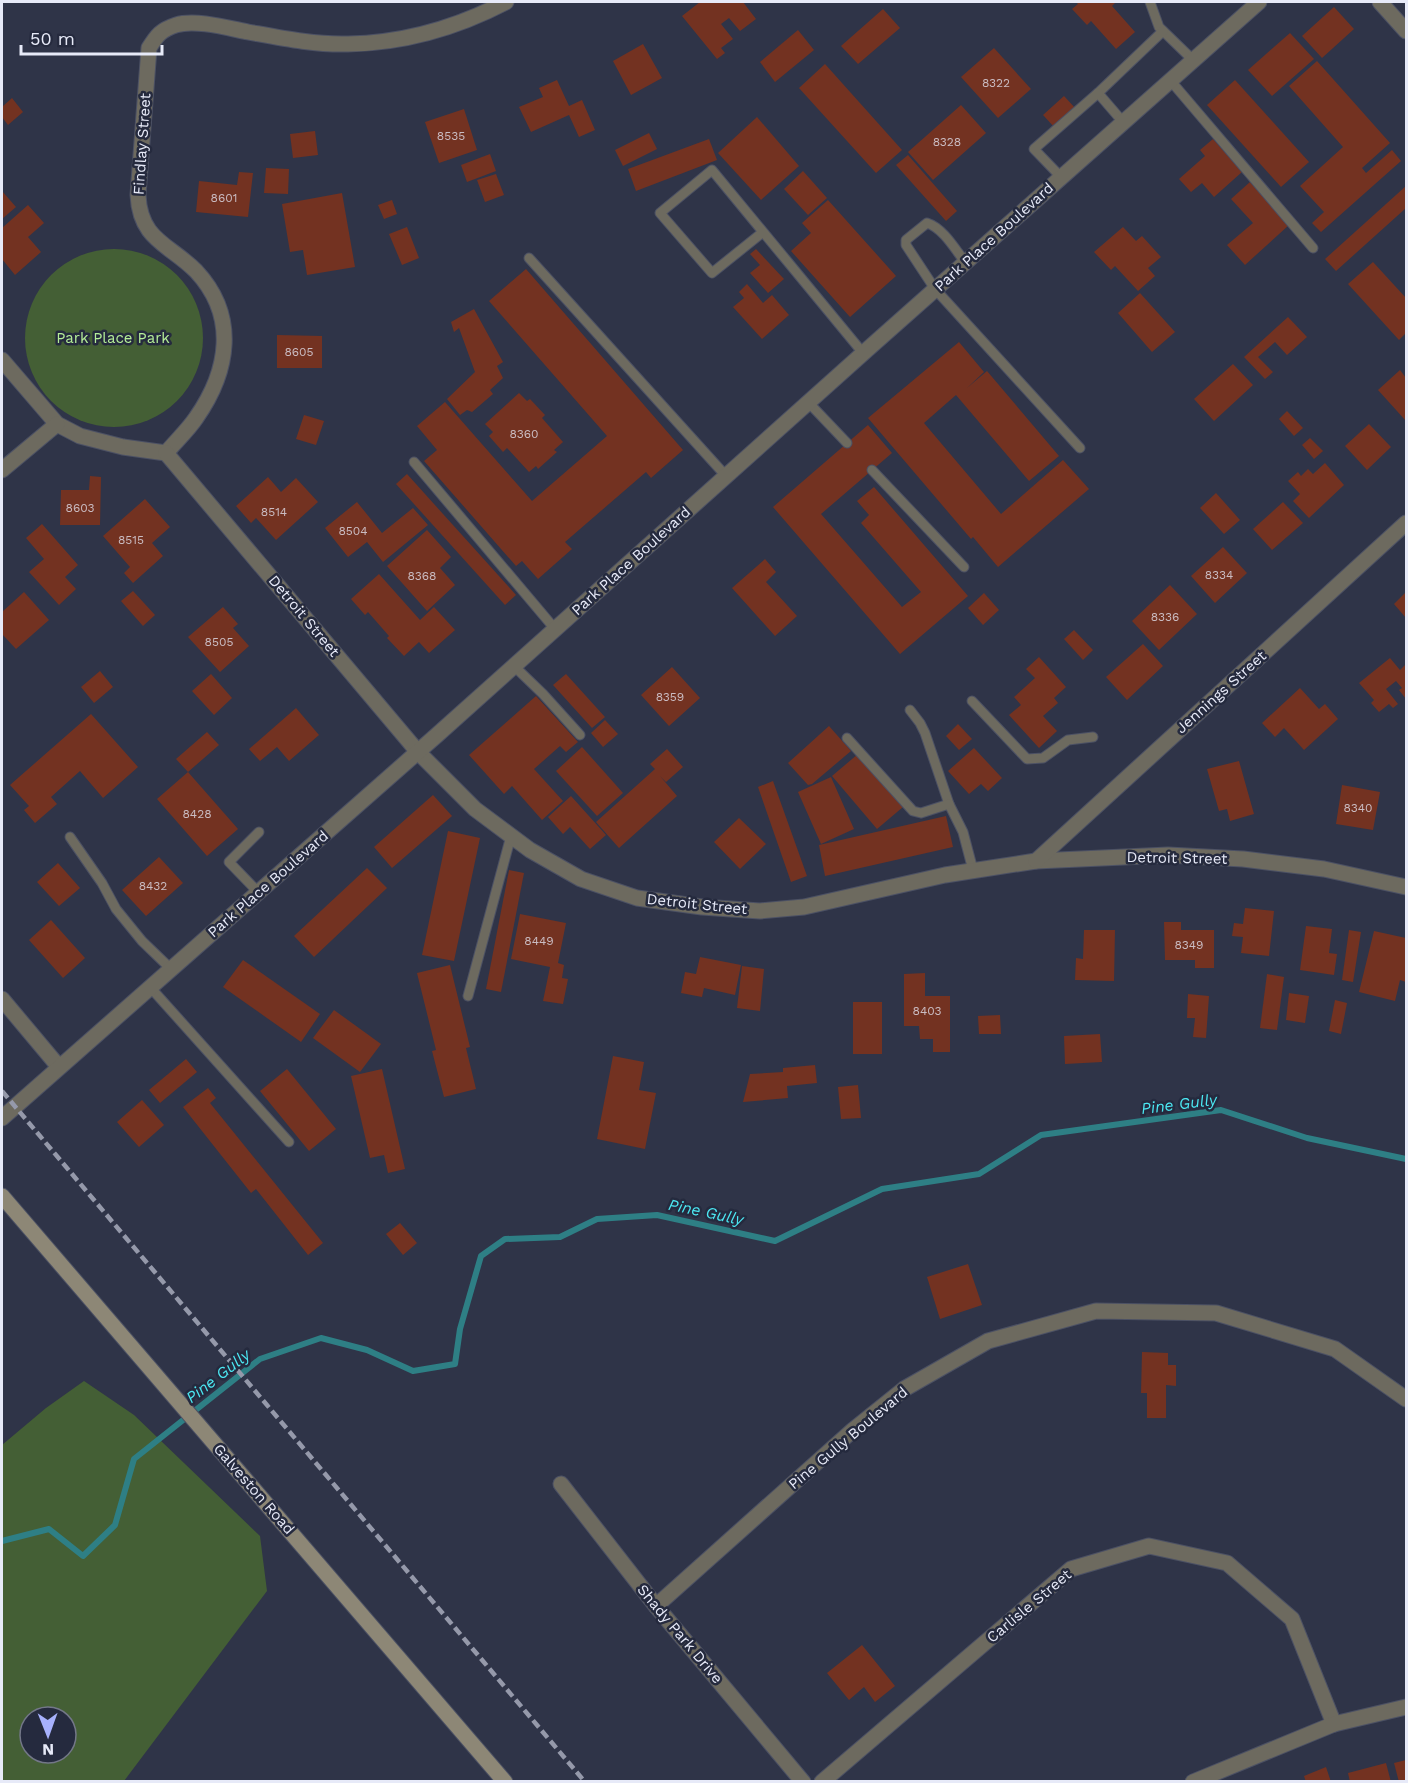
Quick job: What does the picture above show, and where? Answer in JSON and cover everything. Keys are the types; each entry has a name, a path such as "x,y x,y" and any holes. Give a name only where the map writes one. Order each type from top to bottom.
{"main road":[{"name":"Galveston Road","path":"2,1196 505,1782"}],"street":[{"name":"Findlay Street","path":"166,453 196,418 217,382 226,334 222,314 213,296 196,272 149,231 139,212 138,195 149,48 159,33 178,24 203,24 289,39 347,44 396,39 441,29 463,22 506,2"},
{"name":"Park Place Boulevard","path":"2,1118 418,752 1259,2"},
{"path":"1380,2 1407,31"},
{"path":"2,360 57,424 80,436 123,447 166,453"},
{"path":"2,470 57,424"},
{"name":"Detroit Street","path":"166,453 418,752 475,809 530,850 581,879 636,898 702,907 760,911 804,907 945,874 1036,861 1168,855 1324,869 1407,887"},
{"name":"Jennings Street","path":"1036,861 1407,524"},
{"path":"2,999 59,1067"},
{"name":"Pine Gully Boulevard","path":"656,1606 853,1430 904,1389 988,1341 1096,1311 1216,1313 1335,1349 1407,1399"},
{"name":"Shady Park Drive","path":"561,1484 656,1606 803,1782"},
{"name":"Carlisle Street","path":"822,1782 1071,1569 1149,1546 1227,1563 1292,1619 1334,1724"},
{"path":"1193,1782 1334,1724 1407,1707"}],"lane":[{"path":"1150,2 1159,27 1193,60"},
{"path":"1061,177 1034,149 1098,93 1163,31"},
{"path":"1170,80 1314,248"},
{"path":"1098,93 1123,122"},
{"path":"763,232 712,273 660,213 712,170 863,353"},
{"path":"965,262 931,223 927,223 906,240 906,245 935,289 1080,448"},
{"path":"529,258 726,476"},
{"path":"808,402 847,443"},
{"path":"414,462 555,629"},
{"path":"872,470 964,567"},
{"path":"514,666 580,735"},
{"path":"972,701 1027,759 1043,758 1068,740 1093,737"},
{"path":"910,710 925,733 949,804 963,832 973,870"},
{"path":"847,738 913,811 921,813 949,804"},
{"path":"259,832 228,862 259,893"},
{"path":"468,996 512,836"},
{"path":"70,837 102,883 116,909 171,969"},
{"path":"150,987 290,1142"}],"green space":[{"name":"Park Place Park","path":"114,249 148,256 164,264 177,275 188,288 196,304 203,338 196,372 188,388 177,401 164,412 148,420 114,427 80,420 64,412 51,401 40,388 32,372 25,338 32,304 40,288 51,275 64,264 80,256"},
{"path":"84,1381 134,1415 260,1536 267,1591 124,1781 2,1781 2,1445 46,1408"}],"building":[{"path":"700,2 743,2 756,19 740,31 729,18 721,24 733,39 721,48 725,53 717,59 682,16"},
{"path":"1076,2 1115,3 1112,6 1135,32 1116,49 1091,21 1087,25 1072,9 1078,4"},
{"path":"1334,7 1354,29 1322,58 1302,36"},
{"path":"883,9 900,28 858,64 841,46"},
{"path":"798,30 814,50 775,82 760,62"},
{"path":"1290,33 1314,59 1272,96 1248,70"},
{"path":"643,44 662,78 631,95 613,61"},
{"path":"994,48 1031,89 998,118 961,77"},
{"path":"1317,61 1390,143 1362,168 1366,173 1392,150 1401,161 1321,232 1312,223 1324,212 1300,186 1343,147 1289,86"},
{"path":"825,64 902,150 876,173 799,88"},
{"path":"557,80 569,106 582,100 595,130 579,137 569,115 531,132 519,107 543,97 539,88"},
{"path":"1235,80 1309,162 1281,187 1207,105"},
{"path":"1064,96 1076,109 1055,128 1043,115"},
{"path":"12,98 23,112 8,125 2,117 2,107"},
{"path":"961,105 986,133 933,180 908,152"},
{"path":"464,109 477,150 439,163 425,122"},
{"path":"757,117 799,166 761,200 718,153"},
{"path":"315,131 318,155 293,158 290,134"},
{"path":"649,133 657,149 623,166 615,150"},
{"path":"709,139 717,160 636,191 628,169"},
{"path":"1213,139 1242,172 1214,197 1202,183 1191,192 1179,179 1205,156 1200,150"},
{"path":"490,154 496,171 467,182 461,165"},
{"path":"908,155 957,211 946,221 896,165"},
{"path":"266,168 289,169 288,194 264,193"},
{"path":"803,171 827,198 808,215 784,189"},
{"path":"239,172 253,173 248,217 196,212 199,181 237,185"},
{"path":"496,174 504,195 485,202 477,180"},
{"path":"1250,182 1289,225 1245,265 1227,245 1253,223 1231,199"},
{"path":"1406,186 1406,208 1336,271 1325,259"},
{"path":"2,191 16,207 2,219"},
{"path":"342,193 355,267 307,275 303,250 290,252 282,204"},
{"path":"392,200 397,214 384,219 378,205"},
{"path":"828,200 896,276 850,317 791,251 811,233 802,223"},
{"path":"28,205 44,223 28,237 41,252 15,275 2,259 2,228"},
{"path":"407,227 419,258 402,265 389,234"},
{"path":"1123,227 1136,241 1142,236 1161,257 1148,268 1155,276 1138,291 1115,266 1111,270 1094,252"},
{"path":"756,249 784,279 768,293 750,273 760,265 750,254"},
{"path":"1373,262 1406,298 1406,333 1399,340 1348,284"},
{"path":"526,269 683,450 651,478 646,472 565,542 572,549 538,579 522,561 516,566 424,461 437,450 417,426 445,402 532,501 607,436 489,301"},
{"path":"747,284 763,303 772,295 789,315 762,339 733,307 744,298 739,292"},
{"path":"1140,293 1175,332 1152,352 1118,313"},
{"path":"474,309 503,362 497,366 503,378 490,390 493,394 472,412 467,410 460,415 447,399 475,372 459,328 454,332 451,322"},
{"path":"1288,317 1307,337 1287,355 1275,342 1258,357 1273,372 1265,379 1244,357"},
{"path":"277,335 322,336 322,368 277,368"},
{"path":"959,342 984,372 967,388 987,371 1059,456 1029,481 956,395 924,423 1001,514 1063,460 1089,489 998,567 973,537 971,539 868,418"},
{"path":"1233,364 1253,385 1214,421 1194,399"},
{"path":"1400,370 1406,378 1406,421 1378,390"},
{"path":"519,393 527,401 530,399 545,415 542,418 563,442 554,450 557,452 538,469 536,466 529,472 507,448 503,452 489,436 493,432 485,424"},
{"path":"1287,411 1303,428 1294,436 1279,419"},
{"path":"304,415 324,421 316,445 296,439"},
{"path":"1369,424 1391,447 1367,470 1345,446"},
{"path":"868,425 892,453 821,514 902,607 921,592 861,523 869,515 857,501 874,487 968,596 900,654 773,507"},
{"path":"1310,438 1323,451 1314,459 1302,445"},
{"path":"1325,463 1344,485 1309,518 1293,501 1300,494 1288,481 1298,472 1301,476 1308,469 1313,474"},
{"path":"407,474 516,595 505,605 396,484"},
{"path":"90,476 101,477 100,525 60,525 61,490 89,490"},
{"path":"268,477 281,492 296,478 318,502 276,540 256,518 251,523 236,506"},
{"path":"1216,493 1240,520 1224,534 1200,508"},
{"path":"145,499 170,527 152,543 163,556 133,583 124,573 130,567 103,536"},
{"path":"357,502 382,533 413,508 428,525 383,562 367,542 348,557 325,528"},
{"path":"1283,502 1303,523 1272,550 1253,529"},
{"path":"42,524 78,565 65,577 76,589 59,605 29,572 44,559 26,538"},
{"path":"427,530 451,557 440,568 455,585 427,611 387,566"},
{"path":"1223,547 1247,573 1215,603 1191,576"},
{"path":"765,559 776,572 766,582 797,616 775,636 732,588"},
{"path":"379,574 420,620 434,607 455,630 429,653 419,642 404,656 368,612 365,615 351,599"},
{"path":"1170,585 1197,614 1159,650 1132,621"},
{"path":"133,591 155,615 143,626 121,601"},
{"path":"24,592 49,620 16,649 2,634 2,612"},
{"path":"1406,592 1406,618 1394,604"},
{"path":"984,593 999,610 983,625 968,608"},
{"path":"223,607 238,624 233,628 249,646 220,672 188,637"},
{"path":"1074,630 1093,650 1083,660 1064,639"},
{"path":"1143,644 1163,666 1127,700 1106,677"},
{"path":"1039,657 1066,687 1054,698 1058,703 1043,716 1057,731 1039,748 1009,715 1021,705 1014,697 1035,678 1026,669"},
{"path":"1390,658 1400,670 1406,664 1406,699 1399,690 1402,688 1396,681 1386,689 1398,704 1393,708 1389,704 1379,712 1371,703 1374,700 1359,683"},
{"path":"672,667 700,698 669,726 641,695"},
{"path":"100,671 113,687 94,703 81,687"},
{"path":"211,674 232,698 214,715 192,691"},
{"path":"566,674 605,717 592,728 553,685"},
{"path":"1300,688 1319,709 1325,704 1338,719 1304,750 1284,728 1275,737 1262,723"},
{"path":"536,696 578,742 566,752 560,746 534,769 563,801 542,820 512,786 504,794 469,755"},
{"path":"296,708 319,735 289,761 277,747 260,761 249,749"},
{"path":"91,714 138,767 103,798 80,771 51,797 57,804 35,823 24,810 29,806 10,785"},
{"path":"605,720 618,734 603,747 591,733"},
{"path":"958,724 972,739 959,750 946,736"},
{"path":"829,726 851,751 808,785 788,763"},
{"path":"207,732 219,745 188,772 176,759"},
{"path":"582,747 623,793 597,816 556,771"},
{"path":"974,748 1002,778 988,791 981,784 969,794 948,771"},
{"path":"667,749 683,767 666,782 660,776 677,796 619,848 596,822 655,769 650,764"},
{"path":"858,754 903,807 877,829 832,776"},
{"path":"1239,761 1254,814 1230,821 1227,809 1219,811 1207,769"},
{"path":"188,772 238,829 207,856 157,799"},
{"path":"831,777 854,829 821,844 798,792"},
{"path":"773,781 807,876 791,882 758,787"},
{"path":"1342,785 1380,792 1373,830 1336,824"},
{"path":"433,795 452,816 392,868 374,847"},
{"path":"571,796 606,835 590,849 570,827 563,834 548,817"},
{"path":"946,816 953,847 825,876 819,845"},
{"path":"739,818 766,844 740,869 714,842"},
{"path":"448,831 480,838 454,961 422,955"},
{"path":"159,857 183,883 146,916 122,890"},
{"path":"58,863 80,888 59,906 37,882"},
{"path":"367,868 387,888 314,957 294,936"},
{"path":"509,870 524,873 501,992 486,989"},
{"path":"1245,908 1274,911 1269,956 1241,953 1243,937 1232,936 1234,923 1243,924"},
{"path":"520,914 566,923 558,963 564,965 562,978 568,979 563,1004 543,1001 550,967 511,959"},
{"path":"51,920 85,958 63,978 29,940"},
{"path":"1164,922 1181,922 1181,930 1214,930 1214,968 1195,968 1195,960 1165,960"},
{"path":"1306,926 1332,929 1329,953 1337,954 1334,975 1300,970"},
{"path":"1084,930 1115,930 1114,981 1075,980 1076,958 1083,959"},
{"path":"1349,930 1361,932 1353,982 1342,980"},
{"path":"1374,931 1406,938 1406,982 1400,980 1395,1001 1359,992"},
{"path":"700,957 741,965 735,995 704,988 702,997 681,993 685,972 696,974"},
{"path":"243,960 320,1014 301,1042 223,987"},
{"path":"450,965 470,1047 466,1048 476,1089 444,1097 432,1051 436,1050 417,973"},
{"path":"742,966 764,969 760,1011 737,1008"},
{"path":"925,973 925,996 950,996 950,1052 933,1052 933,1039 920,1039 919,1026 904,1026 904,974"},
{"path":"1267,974 1284,977 1277,1030 1260,1028"},
{"path":"1289,993 1309,996 1305,1023 1286,1020"},
{"path":"1188,994 1209,996 1206,1038 1193,1037 1195,1018 1187,1018"},
{"path":"1335,1000 1347,1003 1341,1034 1329,1031"},
{"path":"853,1002 882,1002 882,1054 853,1054"},
{"path":"334,1010 381,1044 360,1072 313,1038"},
{"path":"1000,1015 1001,1034 979,1034 978,1016"},
{"path":"1100,1034 1102,1062 1065,1064 1064,1036"},
{"path":"613,1056 644,1062 639,1090 656,1093 645,1149 597,1139"},
{"path":"186,1059 197,1072 160,1103 149,1090"},
{"path":"815,1065 817,1083 787,1086 788,1098 743,1102 750,1074 783,1072 783,1068"},
{"path":"287,1069 336,1129 309,1151 260,1091"},
{"path":"382,1069 405,1169 388,1173 384,1155 370,1158 351,1076"},
{"path":"858,1085 861,1118 841,1119 838,1087"},
{"path":"208,1088 216,1098 210,1103 323,1243 308,1255 256,1189 251,1193 183,1107"},
{"path":"142,1100 164,1125 139,1147 117,1122"},
{"path":"400,1223 417,1243 403,1255 386,1234"},
{"path":"968,1264 982,1305 940,1319 927,1277"},
{"path":"1142,1352 1168,1353 1168,1365 1176,1365 1176,1386 1166,1385 1166,1418 1147,1418 1147,1393 1141,1393"},
{"path":"862,1645 895,1686 875,1702 864,1687 849,1700 827,1673"},
{"path":"1406,1760 1406,1782 1399,1782 1394,1763"},
{"path":"1386,1763 1391,1782 1350,1782 1348,1773"},
{"path":"1326,1767 1331,1782 1306,1782 1304,1776"}],"waterway":[{"name":"Pine Gully","path":"2,1541 49,1529 83,1556 115,1525 134,1459 260,1359 321,1338 367,1350 413,1371 455,1364 460,1329 481,1256 505,1239 560,1237 597,1219 657,1215 775,1241 882,1189 979,1174 1041,1135 1221,1110 1307,1138 1406,1159"}],"railway":[{"path":"2,1091 585,1782"}]}
